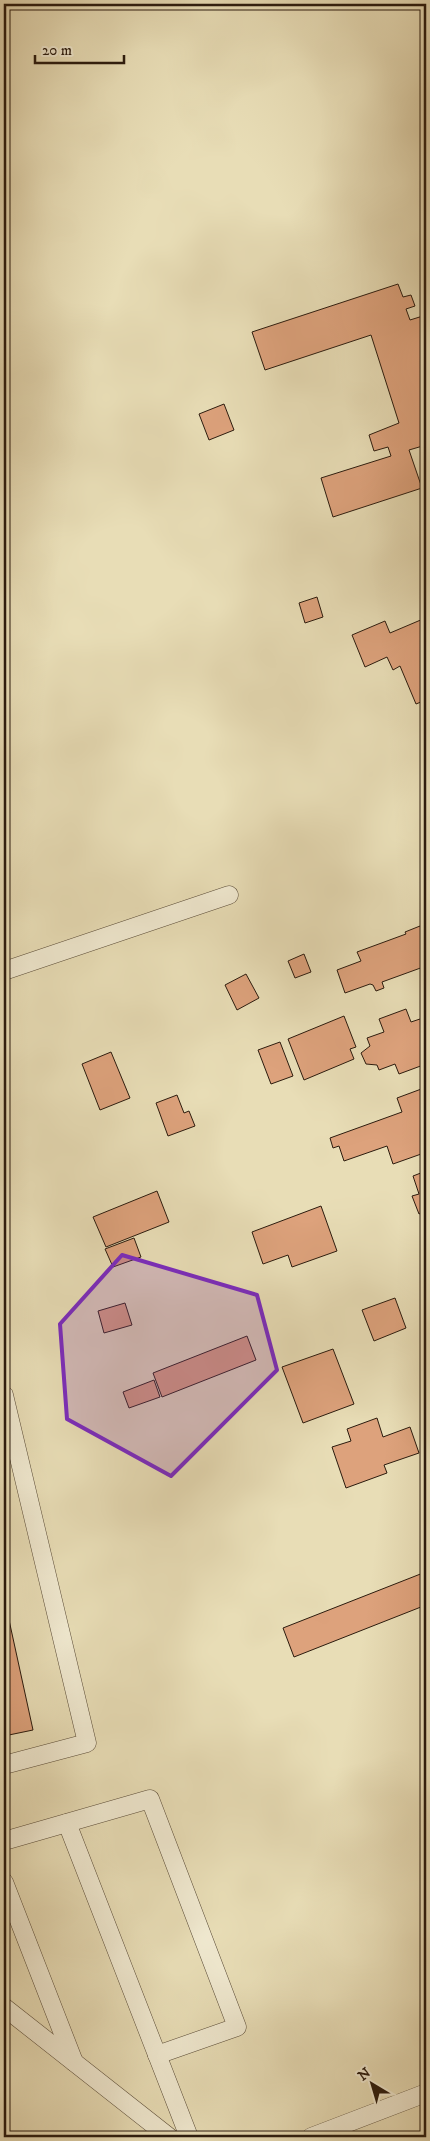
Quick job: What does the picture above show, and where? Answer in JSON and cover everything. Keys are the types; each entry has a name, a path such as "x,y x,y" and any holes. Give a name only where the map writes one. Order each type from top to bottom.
{"lane":[{"path":"4,971 229,895"},
{"path":"4,1395 87,1743 4,1764"},
{"path":"4,1841 150,1799 237,2027 157,2055"},
{"path":"68,1823 188,2137"},
{"path":"4,1882 74,2062"},
{"path":"4,2007 169,2137"},
{"path":"312,2137 426,2093"}],"highlighted area":[{"path":"122,1255 257,1295 277,1370 171,1476 67,1419 60,1324"}],"building":[{"path":"398,284 403,297 411,295 415,306 406,309 410,320 426,315 426,445 409,450 422,488 333,517 321,478 391,456 388,447 374,451 369,435 399,423 371,335 265,370 252,332"},
{"path":"224,404 234,430 209,440 199,414"},
{"path":"317,597 323,617 305,623 299,603"},
{"path":"423,619 426,627 426,700 416,704 400,666 393,670 387,657 365,667 352,635 385,621 390,633"},
{"path":"420,926 426,943 426,966 382,982 384,988 376,991 373,985 370,984 345,993 337,970 361,961 357,952 406,934 405,932"},
{"path":"304,954 311,972 295,978 288,961"},
{"path":"246,974 259,998 237,1010 225,985"},
{"path":"406,1009 411,1022 426,1017 426,1064 399,1074 395,1064 379,1070 377,1065 366,1064 361,1053 370,1046 367,1038 384,1032 379,1019"},
{"path":"344,1016 356,1047 350,1049 354,1059 304,1080 288,1039"},
{"path":"280,1042 293,1076 271,1084 258,1050"},
{"path":"111,1052 130,1098 100,1110 82,1064"},
{"path":"424,1088 426,1094 426,1148 423,1149 424,1153 393,1164 387,1146 344,1161 339,1146 333,1148 330,1138 402,1112 397,1098"},
{"path":"177,1095 184,1113 189,1111 195,1126 168,1136 156,1103"},
{"path":"426,1171 426,1211 419,1214 412,1196 419,1194 413,1176"},
{"path":"157,1191 169,1222 106,1247 93,1217"},
{"path":"321,1206 337,1251 292,1267 288,1255 263,1264 252,1232"},
{"path":"134,1238 141,1257 113,1267 105,1249"},
{"path":"426,1281 426,1298 423,1282"},
{"path":"395,1298 406,1328 374,1341 362,1310"},
{"path":"125,1303 132,1325 104,1333 98,1311"},
{"path":"247,1336 256,1360 162,1397 153,1373"},
{"path":"333,1349 354,1404 303,1423 282,1367"},
{"path":"154,1380 160,1397 129,1408 123,1392"},
{"path":"377,1418 383,1437 410,1427 419,1453 384,1465 387,1473 346,1488 332,1447 351,1441 347,1429"},
{"path":"423,1573 426,1582 426,1605 294,1657 283,1628"},
{"path":"4,1597 33,1730 4,1736"}]}
